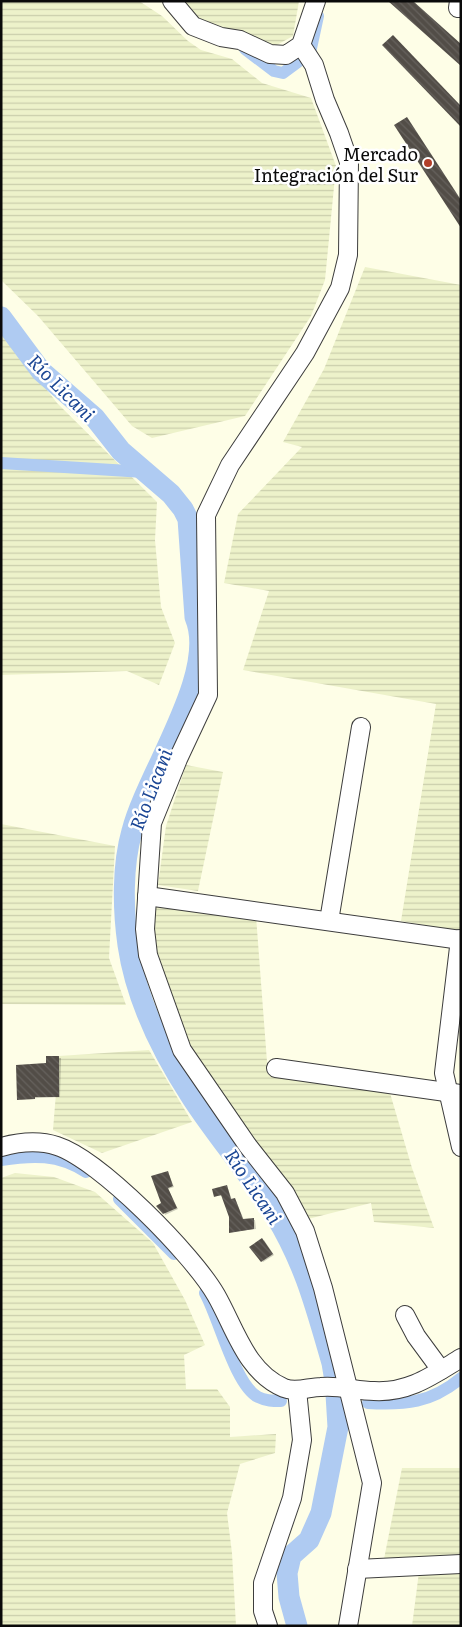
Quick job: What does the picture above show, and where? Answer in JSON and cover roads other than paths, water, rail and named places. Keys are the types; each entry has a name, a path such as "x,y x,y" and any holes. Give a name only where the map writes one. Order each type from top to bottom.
{"street":[{"path":"172,1 193,26 222,37 240,40 270,54 286,55 303,47"},
{"path":"316,1 303,47 314,65 325,100 349,162 348,255 340,288 305,353 230,465 206,515 208,695 178,759 152,823 145,929 148,955 182,1050 248,1146 285,1193 305,1230 323,1288 372,1483 348,1626"},
{"path":"329,921 361,727"},
{"path":"147,896 461,940 444,1073 455,1094 461,1147"},
{"path":"276,1068 455,1094"},
{"path":"1,1147 23,1143 56,1145 74,1153 105,1174 203,1276 216,1295 246,1354 275,1382 284,1388 297,1390 322,1386 394,1391 413,1386 461,1358"},
{"path":"405,1315 416,1336 441,1370"},
{"path":"268,1626 263,1611 263,1583 292,1498 302,1440 297,1390"},
{"path":"357,1569 461,1564"}],"waterway":[{"path":"245,49 274,71 283,73 310,53 318,16"},
{"name":"Río Licani","path":"1,317 41,371 95,418 121,451 171,494 188,519 195,617 200,640 197,666 190,694 140,807 132,831 126,859 124,888 128,945 137,986 152,1025 170,1062 202,1113 275,1215 294,1251 315,1305 332,1363 335,1381"},
{"path":"1,463 144,472"},
{"path":"1,1160 45,1157 76,1166 86,1172"},
{"path":"119,1199 174,1254"},
{"path":"205,1293 242,1379 258,1397 272,1401 281,1401"},
{"path":"368,1403 406,1403 417,1401 439,1393 461,1378"},
{"name":"Río Licani","path":"297,1626 289,1597 287,1573 291,1556 309,1540 321,1513 338,1427 336,1394"}],"place":[{"name":"Mercado Integración del Sur","path":"428,163"}]}
